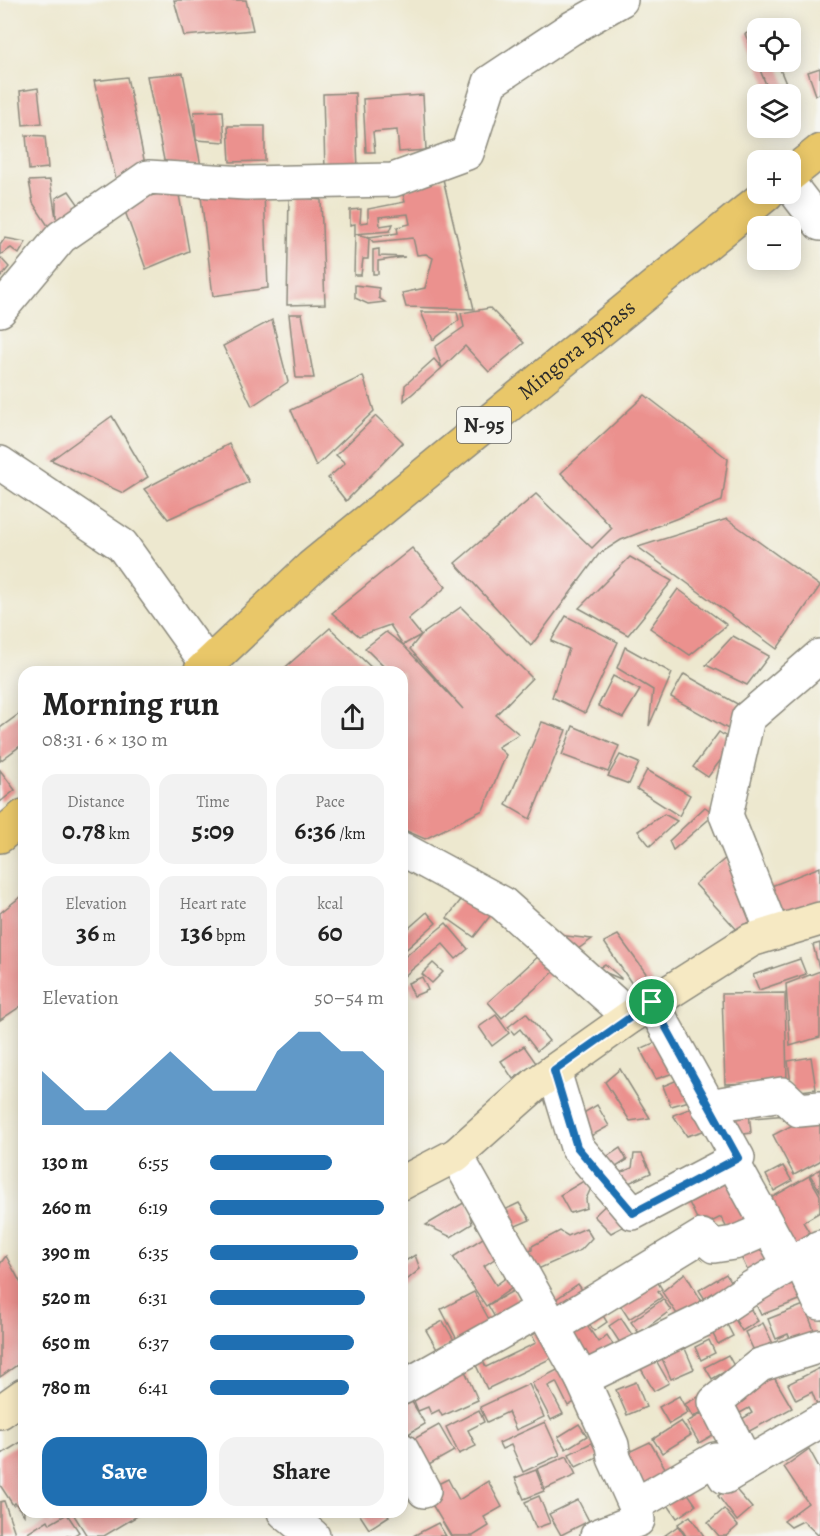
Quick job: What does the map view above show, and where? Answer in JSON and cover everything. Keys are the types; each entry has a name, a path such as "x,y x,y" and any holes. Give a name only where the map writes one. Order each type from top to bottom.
{"highway":[{"path":"801,166 820,151"},
{"name":"Mingora Bypass","path":"210,666 311,567 755,204"},
{"path":"0,836 18,821"}],"main road":[{"path":"408,1180 456,1155 554,1071 641,1010 751,940 820,919"},
{"path":"0,1412 18,1399"}],"street":[{"path":"0,310 61,237 148,177 246,183 393,180 467,153 490,82 570,29 621,0"},
{"path":"801,199 820,225"},
{"path":"0,463 122,545 203,666"},
{"path":"773,933 726,815 748,718 820,656"},
{"path":"408,852 502,903 641,1010 708,1106 738,1158 633,1213 577,1147 554,1071"},
{"path":"708,1106 782,1094 799,1110 820,1108"},
{"path":"456,1155 582,1379 612,1445 614,1458 635,1505 638,1520 597,1536"},
{"path":"732,1161 770,1228 803,1257 820,1303"},
{"path":"408,1385 548,1318 702,1236 714,1246 724,1245 770,1228"},
{"path":"582,1379 705,1319 803,1257"},
{"path":"747,1464 715,1402 760,1365 820,1346"},
{"path":"635,1505 715,1459 725,1477 820,1421"},
{"path":"408,1461 424,1491"},
{"path":"291,1518 313,1536"}],"building":[{"path":"174,0 246,0 253,30 184,36"},
{"path":"820,68 820,94 816,95 808,72"},
{"path":"761,72 781,72 786,84 766,84"},
{"path":"183,73 201,166 165,165 147,76"},
{"path":"127,77 147,174 116,180 94,81"},
{"path":"38,88 42,123 23,125 20,91"},
{"path":"355,93 358,170 325,171 323,94"},
{"path":"423,95 426,150 399,152 397,130 373,132 375,152 366,152 363,99"},
{"path":"223,111 225,142 196,140 194,112"},
{"path":"228,126 265,126 265,161 230,162"},
{"path":"26,135 45,136 48,168 29,170"},
{"path":"443,179 474,309 406,307 402,293 425,288 433,258 426,254 417,255 413,238 373,242 369,237 398,233 397,227 410,224 408,214 379,217 380,226 393,224 390,231 355,234 355,224 350,225 350,210 361,209 360,223 368,222 368,209 405,202 402,190"},
{"path":"50,180 56,218 56,198 69,191 81,208 52,232 33,203 29,181"},
{"path":"200,188 264,193 268,288 213,296"},
{"path":"178,189 189,251 146,269 122,203"},
{"path":"289,196 321,200 325,304 287,305"},
{"path":"355,234 369,237 368,259 363,259 361,275 354,275"},
{"path":"5,238 26,242 19,254 11,248 0,255 0,245"},
{"path":"379,249 379,256 405,257 378,261 378,274 373,274 373,250"},
{"path":"0,257 9,267 0,278"},
{"path":"355,285 379,288 379,298 385,302 368,304 355,298"},
{"path":"490,308 524,343 489,372 465,346 442,368 435,347 464,327 461,313"},
{"path":"421,312 457,312 459,320 433,340"},
{"path":"289,314 302,314 314,378 296,378"},
{"path":"272,320 288,382 252,406 223,346"},
{"path":"434,359 442,368 404,401 405,385"},
{"path":"363,376 374,411 316,466 291,410"},
{"path":"645,395 728,459 722,501 621,540 599,554 531,646 455,563 536,494 592,548 612,528 561,473"},
{"path":"112,416 148,477 123,493 51,460"},
{"path":"376,416 403,442 346,501 328,478 345,463 336,455"},
{"path":"229,444 249,482 168,519 144,489"},
{"path":"727,519 820,586 777,649 638,547"},
{"path":"412,548 446,587 408,619 421,635 403,645 390,625 359,636 332,613"},
{"path":"630,557 672,581 628,635 579,608"},
{"path":"678,589 727,625 690,655 650,628"},
{"path":"461,607 532,678 496,715 519,734 498,747 506,755 483,810 425,839 408,832 408,666 383,666 365,648 386,632 403,645 463,709 410,649 421,635"},
{"path":"566,616 618,642 585,713 552,697 569,649 551,641"},
{"path":"330,628 370,666 287,666"},
{"path":"733,636 769,656 747,685 706,665"},
{"path":"625,647 672,673 649,726 653,690 617,668"},
{"path":"684,674 741,706 728,729 671,697"},
{"path":"613,676 640,690 623,718 598,706"},
{"path":"18,715 18,748 0,761 0,728"},
{"path":"542,722 566,730 530,819 506,805"},
{"path":"573,726 619,746 608,772 562,755"},
{"path":"719,732 734,742 708,777 693,767"},
{"path":"620,755 639,763 629,784 608,776"},
{"path":"0,770 15,790 0,802"},
{"path":"647,770 690,795 679,816 637,789"},
{"path":"705,807 715,814 673,850 669,841"},
{"path":"664,814 677,821 650,846 638,831"},
{"path":"726,858 764,924 739,932 695,884"},
{"path":"820,867 820,911 777,927 761,890"},
{"path":"467,892 494,911 474,937 447,918"},
{"path":"18,899 18,1008 0,1020 0,913"},
{"path":"427,912 436,923 408,948 408,929"},
{"path":"446,923 468,949 456,959 443,944 408,973 408,954"},
{"path":"541,933 592,939 568,956"},
{"path":"618,935 653,983 636,990 604,942"},
{"path":"820,943 820,968 819,968 813,945"},
{"path":"541,954 556,970 502,1018 488,1002"},
{"path":"800,959 806,974 759,990 753,975"},
{"path":"433,963 443,972 432,983 422,974"},
{"path":"605,964 621,978 621,979 597,969"},
{"path":"820,971 820,1037 790,1046 786,984"},
{"path":"422,977 428,990 414,996 408,983"},
{"path":"785,993 787,1082 725,1084 722,994"},
{"path":"526,1013 549,1041 537,1051 520,1029 514,1034 508,1027"},
{"path":"496,1015 509,1033 492,1046 479,1027"},
{"path":"665,1038 679,1071 656,1079 640,1049"},
{"path":"524,1046 536,1063 513,1079 501,1061"},
{"path":"811,1057 816,1089 792,1092 788,1061"},
{"path":"620,1069 650,1118 630,1121 605,1082"},
{"path":"685,1077 693,1100 671,1106 663,1086"},
{"path":"750,1102 788,1115 752,1118"},
{"path":"705,1103 716,1127 687,1136 673,1115"},
{"path":"597,1105 609,1126 587,1138 575,1118"},
{"path":"820,1111 820,1161 794,1175 773,1135"},
{"path":"749,1112 751,1133 730,1136 726,1115"},
{"path":"620,1148 627,1160 604,1175 597,1163"},
{"path":"634,1154 642,1154 651,1173 622,1186 617,1174 632,1168"},
{"path":"783,1166 792,1181 774,1191 766,1175"},
{"path":"732,1168 752,1226 731,1236 721,1217 701,1227 684,1192"},
{"path":"820,1169 820,1191 810,1175"},
{"path":"809,1176 820,1195 820,1212 803,1222 816,1244 793,1257 762,1203"},
{"path":"587,1179 591,1188 586,1199 587,1208 570,1213 560,1195"},
{"path":"612,1199 632,1222 611,1233 594,1216"},
{"path":"467,1201 472,1224 451,1237 426,1225"},
{"path":"519,1203 530,1220 504,1231 496,1214"},
{"path":"586,1228 592,1238 581,1250 529,1273 521,1254 532,1250 532,1246 560,1231 568,1236"},
{"path":"765,1232 781,1266 752,1280 736,1246"},
{"path":"486,1236 499,1256 484,1266 496,1285 511,1274 518,1284 486,1306 453,1257"},
{"path":"415,1255 420,1269 408,1279 408,1259"},
{"path":"6,1256 18,1278 18,1364 0,1377 0,1264"},
{"path":"650,1270 662,1289 658,1292 662,1297 629,1319 613,1294"},
{"path":"685,1273 704,1305 681,1320 662,1292"},
{"path":"726,1274 736,1292 710,1307 699,1290"},
{"path":"789,1274 802,1299 761,1315 752,1296"},
{"path":"578,1284 589,1300 559,1320 549,1304"},
{"path":"513,1291 523,1309 498,1323 488,1305"},
{"path":"474,1292 491,1323 463,1351 441,1309"},
{"path":"742,1295 758,1321 742,1331 726,1304"},
{"path":"663,1299 671,1310 639,1333 631,1322"},
{"path":"804,1305 818,1340 791,1341 788,1334 776,1339 768,1319"},
{"path":"597,1306 607,1322 594,1331 583,1315"},
{"path":"580,1315 598,1342 607,1335 618,1352 586,1372 559,1330"},
{"path":"722,1315 733,1336 718,1344 707,1322"},
{"path":"621,1318 636,1341 624,1349 609,1326"},
{"path":"443,1321 455,1342 438,1351 426,1330"},
{"path":"763,1323 777,1352 759,1361 745,1332"},
{"path":"541,1331 554,1357 487,1389 475,1363 482,1359 486,1367 536,1343 532,1335"},
{"path":"679,1335 694,1369 671,1379 656,1345"},
{"path":"709,1340 715,1353 701,1360 695,1347"},
{"path":"649,1348 669,1383 654,1391 634,1357"},
{"path":"728,1355 740,1377 731,1382 726,1371 712,1379 705,1367"},
{"path":"563,1367 580,1399 568,1406 556,1382 548,1386 563,1414 551,1420 532,1383"},
{"path":"768,1367 792,1408 744,1434 737,1422 752,1413 749,1408 729,1419 722,1407"},
{"path":"820,1368 820,1403 817,1405 812,1392 796,1400 788,1384"},
{"path":"465,1371 478,1400 442,1416 439,1410 431,1414 428,1407 418,1411 410,1391"},
{"path":"636,1382 646,1407 627,1415 616,1390"},
{"path":"529,1384 544,1417 516,1430 508,1412 487,1422 480,1407"},
{"path":"707,1392 714,1405 693,1417 685,1404"},
{"path":"408,1395 425,1424 408,1434"},
{"path":"679,1396 688,1413 669,1424 659,1407"},
{"path":"713,1407 725,1428 699,1443 687,1422"},
{"path":"479,1410 484,1422 468,1430 476,1446 459,1454 446,1427"},
{"path":"681,1421 691,1435 662,1453 653,1439"},
{"path":"545,1422 560,1455 523,1472 511,1445 502,1449 499,1443"},
{"path":"579,1424 587,1436 566,1449 558,1437"},
{"path":"439,1425 454,1451 420,1470 408,1449 408,1442"},
{"path":"595,1441 601,1455 576,1467 569,1454"},
{"path":"650,1442 672,1480 637,1502 616,1458"},
{"path":"18,1444 18,1507 15,1503 13,1505 0,1485 0,1455"},
{"path":"809,1449 820,1469 820,1533 818,1535 803,1521 791,1527 784,1521 808,1503 784,1467"},
{"path":"567,1456 576,1475 545,1489 537,1469"},
{"path":"536,1470 544,1491 524,1499 515,1478"},
{"path":"448,1479 459,1500 488,1481 502,1507 484,1517 489,1526 473,1536 451,1536 424,1491"},
{"path":"680,1482 696,1505 677,1518 661,1495"},
{"path":"732,1485 752,1508 737,1521 718,1496"},
{"path":"539,1496 550,1523 536,1528 525,1502"},
{"path":"578,1500 589,1521 561,1535 549,1514"},
{"path":"4,1501 16,1536 0,1536 0,1502"},
{"path":"724,1509 738,1526 726,1536 719,1536 708,1523"},
{"path":"690,1516 704,1536 686,1536 678,1524"},
{"path":"60,1518 70,1518 79,1532 73,1536 23,1536 48,1520 50,1524"},
{"path":"76,1518 134,1518 104,1536 87,1536"},
{"path":"362,1518 386,1518 369,1529"},
{"path":"438,1523 446,1536 413,1536"},
{"path":"678,1526 685,1536 664,1536"}],"route":[{"path":"652,1002 738,1158 633,1213 577,1147 554,1071 652,1002"}]}
